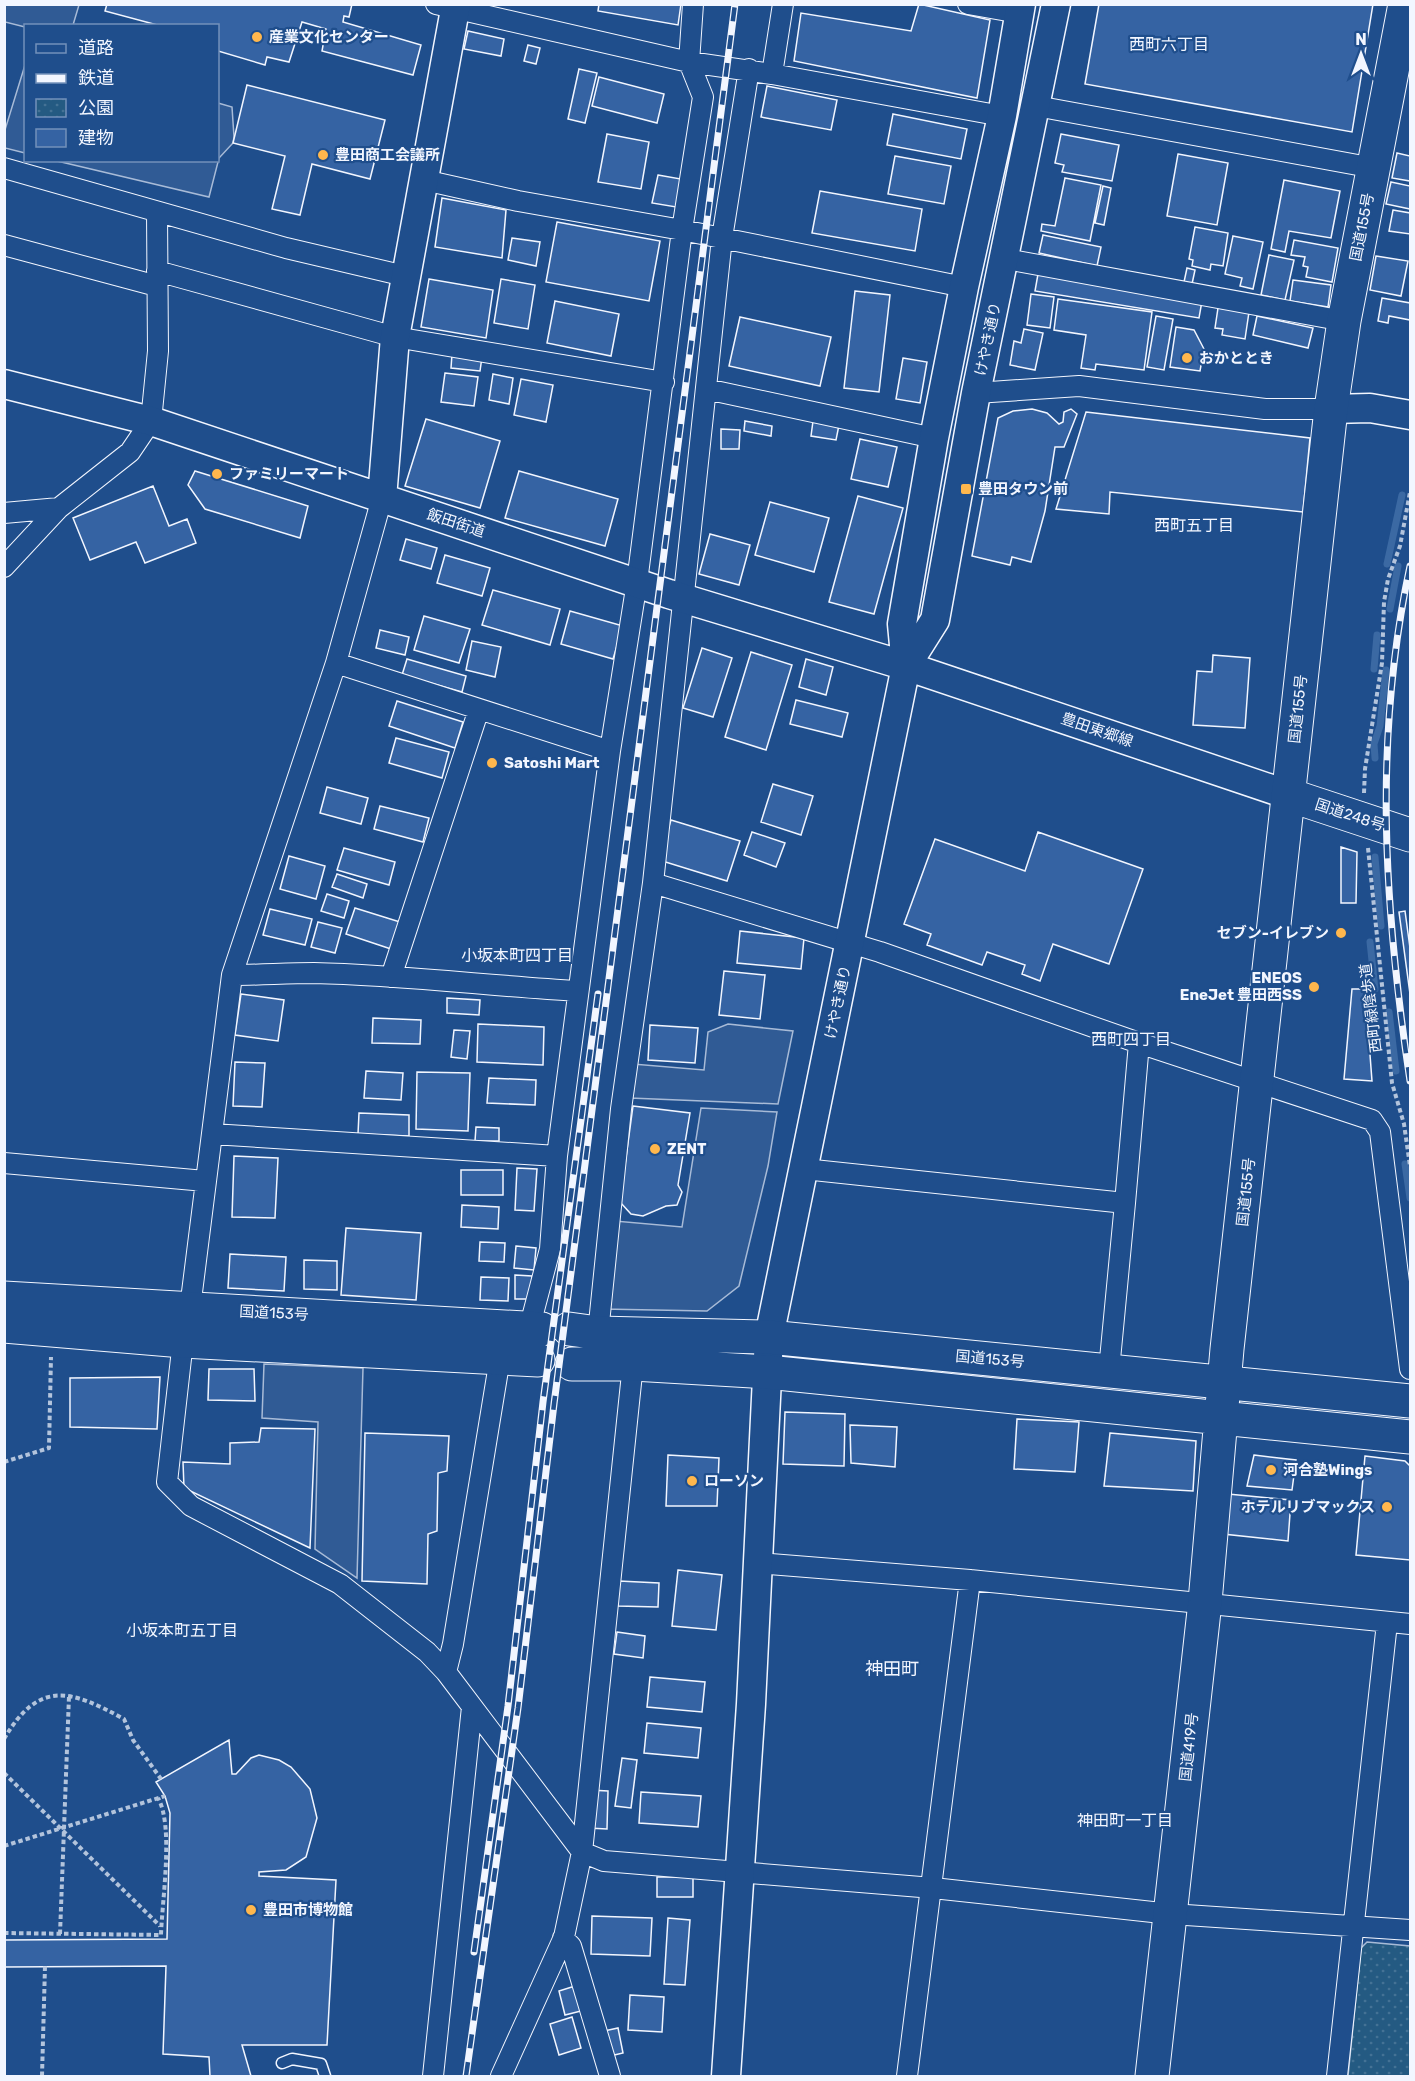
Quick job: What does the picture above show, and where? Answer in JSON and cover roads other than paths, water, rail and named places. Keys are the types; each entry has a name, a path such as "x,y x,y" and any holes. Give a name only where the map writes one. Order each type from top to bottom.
{"highway":[{"name":"国道155号","path":"1222,1418 1227,1349 1331,409 1344,321 1405,4"},
{"name":"国道248号","path":"1289,795 1410,835"},
{"name":"国道153号","path":"4,1298 190,1308 555,1336 769,1337 1410,1401"},
{"name":"国道153号","path":"4,1326 183,1341 500,1358 555,1336"},
{"path":"572,1364 633,1364 767,1372 1410,1437"},
{"name":"国道419号","path":"1152,2076 1205,1602 1222,1418"}],"street":[{"path":"555,1336 549,1249 557,1156 610,751 637,582 682,230 703,98 689,62 693,4"},
{"path":"772,74 783,4"},
{"path":"968,4 1020,9"},
{"name":"けやき通り","path":"906,666 935,620 976,393 1006,259 1056,4"},
{"path":"190,1308 232,975 336,663 382,498 395,337 424,180 450,6 689,62 749,69 1002,116"},
{"name":"けやき通り","path":"726,2076 751,1704 769,1337 906,666 902,624 934,438 964,287 1002,116 1020,9"},
{"path":"555,1336 621,1108 653,883 722,238 749,69"},
{"path":"1036,106 1374,168"},
{"path":"4,168 286,248 405,276"},
{"path":"424,180 518,201 682,230 964,287"},
{"path":"4,567 60,508 130,452 151,421 158,351 157,212"},
{"path":"4,245 157,279 395,337 664,382"},
{"path":"1006,259 1344,321"},
{"name":"飯田街道","path":"4,384 151,421 685,598 906,666"},
{"path":"976,393 1079,386 1265,410 1370,408 1410,415"},
{"path":"706,389 934,438"},
{"path":"4,513 60,508"},
{"path":"336,663 610,751"},
{"name":"豊田東郷線","path":"906,666 1289,795"},
{"path":"391,976 479,708"},
{"path":"653,883 880,952 1139,1043 1372,1120 1380,1132 1410,1369"},
{"path":"232,975 312,973 391,976 464,984 578,991"},
{"path":"1109,1370 1139,1043"},
{"path":"212,1134 557,1156"},
{"path":"4,1163 205,1181"},
{"path":"804,1169 1125,1203"},
{"path":"183,1341 167,1482 191,1506 340,1584 427,1652 446,1672 582,1852 604,1861 933,1888 1171,1914 1410,1930"},
{"path":"446,1672 453,1644 500,1358"},
{"path":"501,2076 563,1938 582,1852 633,1364"},
{"path":"757,1563 970,1580 1410,1624"},
{"path":"907,2076 933,1888 970,1580"},
{"path":"1337,2076 1387,1623"},
{"path":"433,2076 472,1707"},
{"path":"563,1938 571,1946 610,2076"}],"lane":[{"path":"282,2063 292,2059 321,2064 325,2076"}],"waterway":[{"path":"1387,564 1402,495"},
{"path":"1390,609 1398,566"},
{"path":"1374,669 1377,635"},
{"path":"1375,758 1374,744 1380,726 1386,670"},
{"path":"1375,857 1381,926"},
{"path":"1370,942 1375,989"},
{"path":"1389,1012 1396,1071"},
{"path":"1405,1164 1410,1198"}],"railway":[{"path":"466,2076 518,1708 554,1404 735,4"},
{"path":"1410,566 1398,631 1391,695 1386,824 1394,952 1410,1081"},
{"path":"474,1952 508,1706 543,1402 598,994"}],"place":[{"name":"産業文化センター","path":"257,37"},
{"name":"豊田商工会議所","path":"323,155"},
{"name":"おかととき","path":"1187,358"},
{"name":"ファミリーマート","path":"217,474"},
{"name":"豊田タウン前","path":"966,489"},
{"name":"Satoshi Mart","path":"492,763"},
{"name":"セブン-イレブン","path":"1341,933"},
{"name":"ENEOS EneJet 豊田西SS","path":"1314,987"},
{"name":"ZENT","path":"655,1149"},
{"name":"河合塾Wings","path":"1271,1470"},
{"name":"ローソン","path":"692,1481"},
{"name":"ホテルリブマックス","path":"1387,1507"},
{"name":"豊田市博物館","path":"251,1910"}],"district":[{"name":"西町六丁目","path":"1169,44"},
{"name":"西町五丁目","path":"1194,525"},
{"name":"小坂本町四丁目","path":"517,955"},
{"name":"西町四丁目","path":"1131,1039"},
{"name":"小坂本町五丁目","path":"182,1630"},
{"name":"神田町","path":"892,1669"},
{"name":"神田町一丁目","path":"1125,1820"}]}
